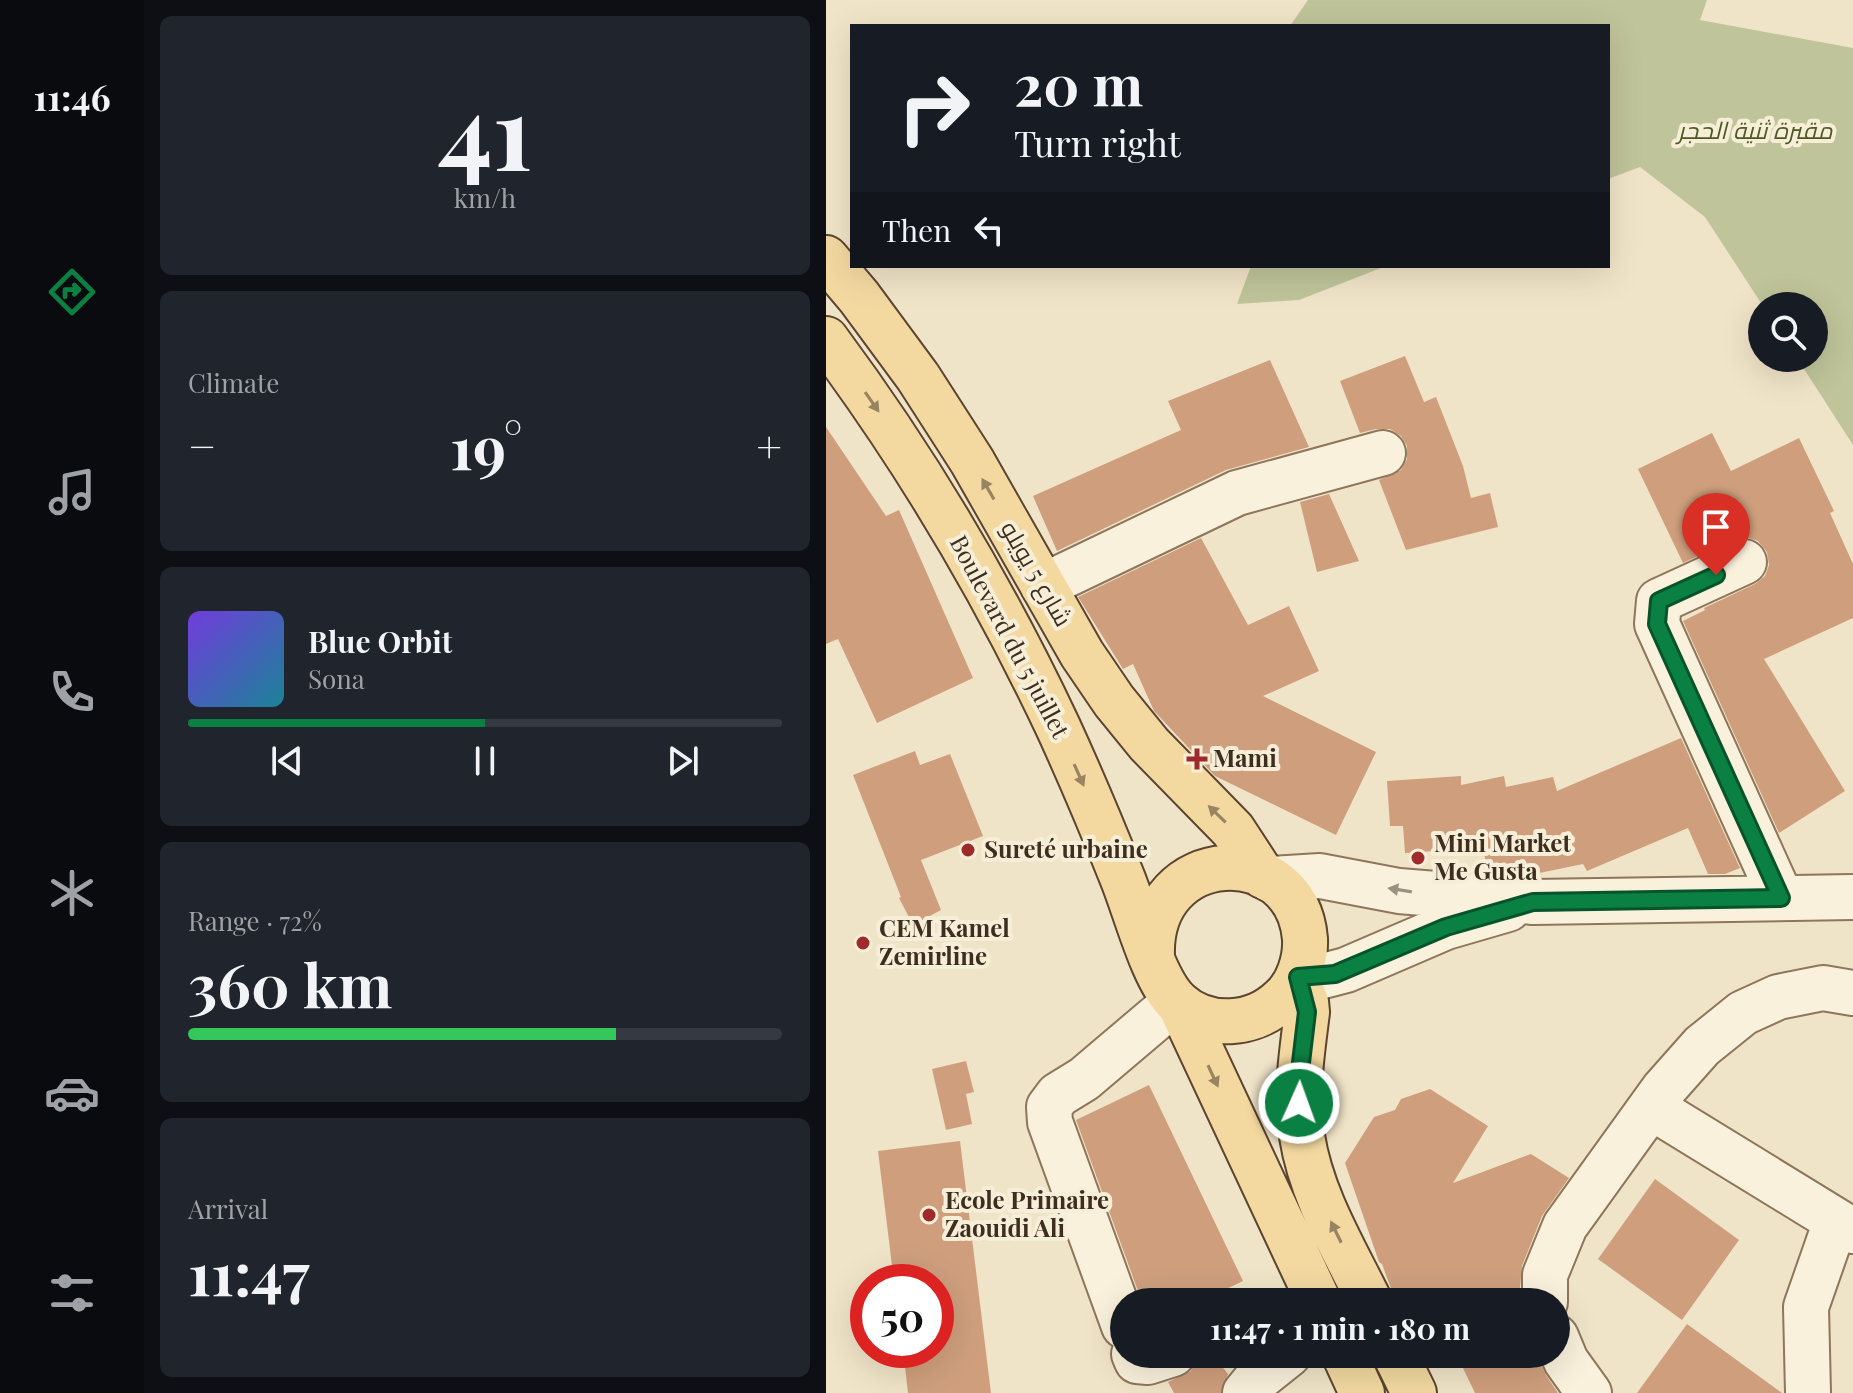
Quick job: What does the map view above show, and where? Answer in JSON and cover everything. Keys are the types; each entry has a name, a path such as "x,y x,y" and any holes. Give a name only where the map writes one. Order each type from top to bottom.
{"main road":[{"name":"شارع 5 يويلو","path":"826,258 918,377 972,461 1082,654 1114,701 1187,786 1233,830 1266,877"},
{"name":"Boulevard du 5 juillet","path":"826,339 876,406 934,496 1020,651 1091,801 1152,956"},
{"path":"1178,1003 1197,1016 1216,1021 1244,1020 1271,1009 1286,996 1297,979 1304,959 1305,941 1302,923 1284,891 1266,877 1246,869 1227,867 1191,877 1164,902 1151,937 1152,956 1156,973 1178,1003 1312,1288"},
{"path":"1297,979 1306,1002 1299,1103 1308,1166 1318,1196 1363,1288"},
{"path":"1350,1368 1362,1393"},
{"path":"1402,1368 1414,1393"}],"street":[{"path":"1043,586 1237,493 1383,453"},
{"path":"1744,562 1659,601 1657,624 1781,898"},
{"path":"1266,877 1320,876 1399,891 1533,902 1853,897"},
{"path":"1297,979 1335,974 1446,927 1533,902"},
{"path":"1545,1288 1545,1275 1565,1226 1663,1090 1702,1046 1743,1013 1778,997 1823,988 1853,993"},
{"path":"1110,1288 1048,1114 1058,1095 1084,1079 1178,1003"},
{"path":"1651,1107 1845,1226 1806,1307 1808,1393"},
{"path":"1570,1367 1589,1393"},
{"path":"1245,1393 1272,1368"}],"green space":[{"name":"مقبرة ثنية الحجر","path":"1308,0 1707,0 1700,20 1853,48 1853,445 1806,372 1828,372 1828,292 1754,292 1705,217 1640,167 1610,178 1610,24 1291,24"},
{"path":"1250,268 1381,268 1299,300 1237,304"}],"building":[{"path":"1405,356 1424,402 1436,397 1463,466 1471,498 1490,493 1498,527 1406,550 1379,480 1401,470 1407,459 1407,446 1401,436 1390,429 1360,433 1340,381"},
{"path":"1270,360 1309,447 1226,470 1057,551 1033,496 1181,430 1168,401"},
{"path":"826,427 886,516 899,510 973,678 877,723 838,639 826,644"},
{"path":"1712,433 1731,471 1799,438 1834,511 1830,513 1853,564 1853,618 1764,659 1845,791 1779,833 1683,621 1765,576 1769,565 1767,552 1758,541 1746,537 1734,539 1683,563 1638,469"},
{"path":"1329,494 1359,561 1317,572 1300,502"},
{"path":"1201,538 1248,625 1289,606 1319,671 1263,696 1376,752 1336,835 1215,776 1154,711 1133,664 1123,669 1078,597"},
{"path":"1681,738 1740,868 1725,874 1708,874 1688,828 1587,871 1583,864 1525,876 1488,873 1483,848 1405,853 1403,826 1390,826 1387,781 1461,776 1461,785 1504,776 1506,787 1553,777 1557,791"},
{"path":"915,751 920,765 950,754 983,836 921,860 941,910 913,925 899,898 853,775"},
{"path":"966,1061 974,1092 966,1094 972,1124 946,1130 932,1069"},
{"path":"1149,1085 1243,1281 1228,1288 1137,1288 1076,1120"},
{"path":"1430,1089 1488,1126 1453,1183 1531,1154 1569,1178 1542,1216 1522,1266 1520,1288 1391,1288 1345,1163 1374,1117 1395,1110 1401,1099"},
{"path":"960,1141 991,1393 908,1393 905,1368 954,1368 954,1264 892,1264 878,1151"},
{"path":"1655,1179 1739,1240 1682,1320 1598,1259"},
{"path":"1687,1324 1782,1393 1637,1393"},
{"path":"1192,1368 1223,1368 1228,1374 1221,1393 1174,1393 1168,1382"},
{"path":"1463,1368 1543,1368 1558,1393 1475,1393"}],"place":[{"name":"Mami","path":"1197,759"},
{"name":"Sureté urbaine","path":"968,850"},
{"name":"Mini Market Me Gusta","path":"1418,858"},
{"name":"CEM Kamel Zemirline","path":"863,943"},
{"name":"Ecole Primaire Zaouidi Ali","path":"929,1215"}],"route":[{"path":"1299,1103 1307,1012 1298,977 1335,974 1446,927 1533,902 1781,898 1657,624 1659,601 1716,575"}]}
